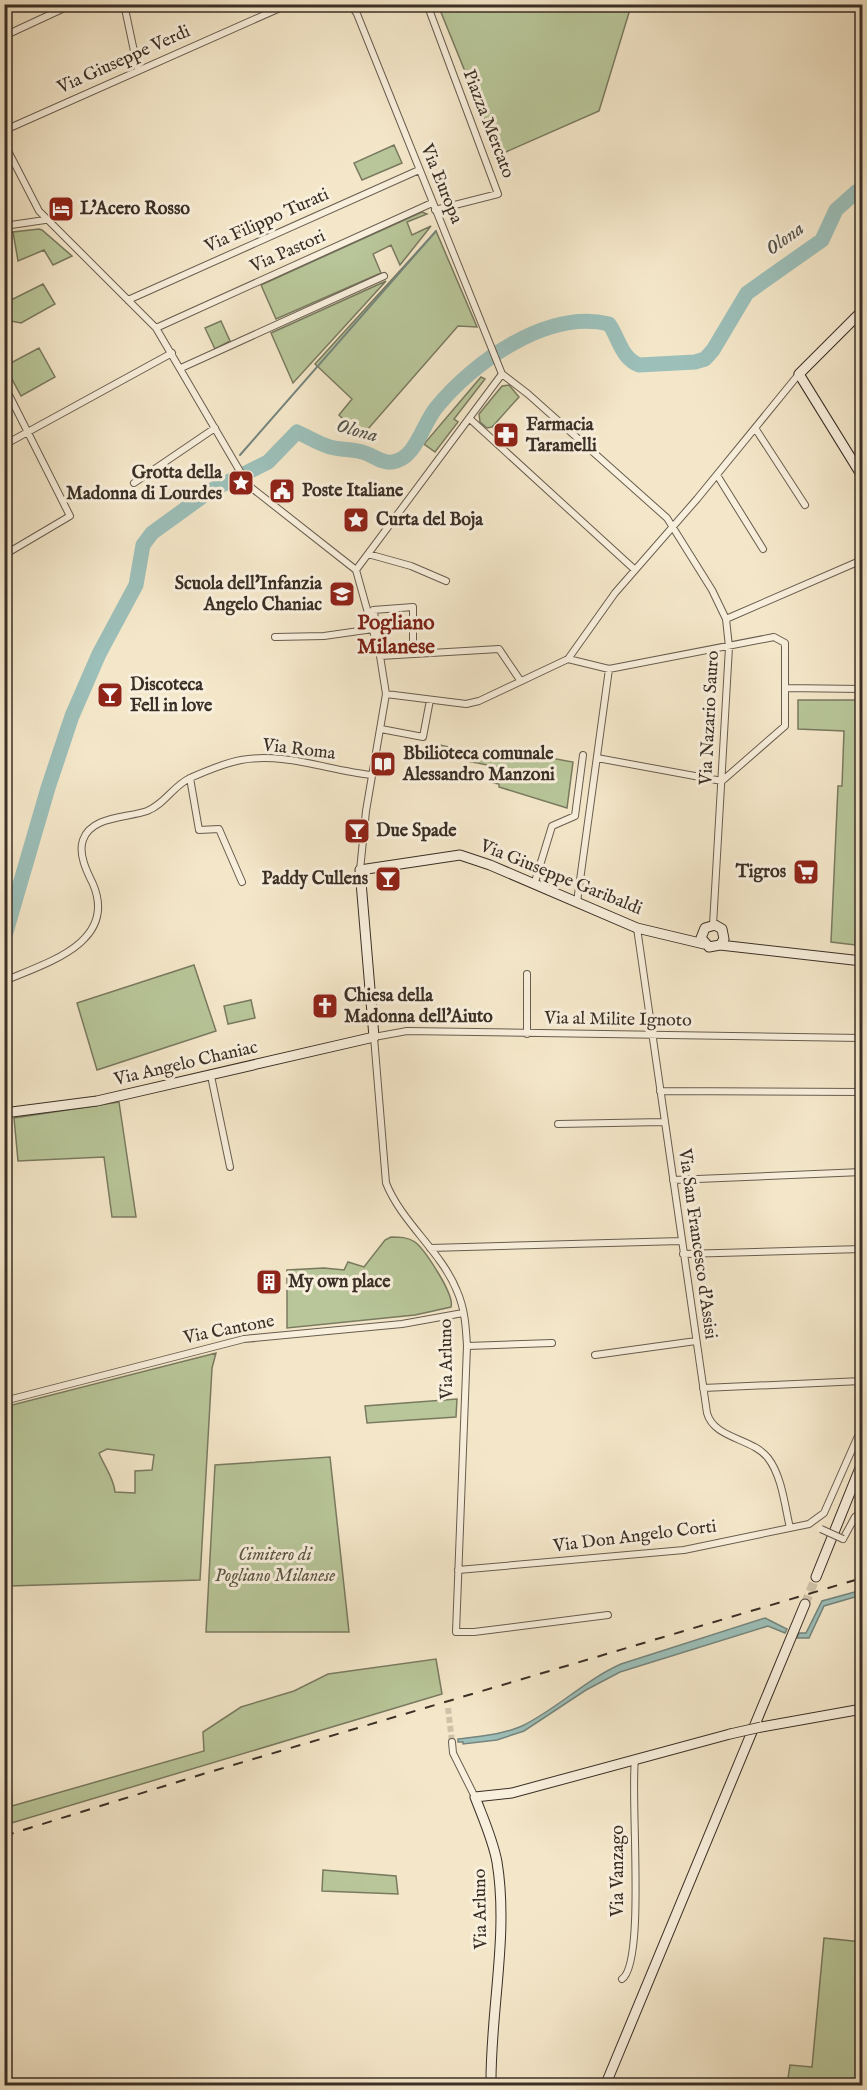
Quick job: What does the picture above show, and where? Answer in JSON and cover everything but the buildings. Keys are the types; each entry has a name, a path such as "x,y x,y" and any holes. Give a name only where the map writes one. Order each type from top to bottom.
{"street":[{"path":"4,36 73,4"},
{"path":"124,4 138,70"},
{"name":"Via Giuseppe Verdi","path":"5,129 289,4"},
{"path":"354,8 368,4"},
{"name":"Piazza Mercato","path":"427,4 498,194 435,210"},
{"name":"Via Europa","path":"354,8 502,374"},
{"path":"5,129 5,145 45,220 156,328 248,485 356,570 382,653"},
{"name":"Via Filippo Turati","path":"128,300 419,170"},
{"name":"Via Pastori","path":"156,328 432,203"},
{"path":"4,226 45,220"},
{"path":"181,368 384,276"},
{"path":"386,694 466,704 479,701 568,659 634,569 673,528 799,374 862,311"},
{"path":"4,446 172,353"},
{"path":"356,570 502,374"},
{"name":"Via Nazario Sauro","path":"502,374 508,376 667,518 712,590 726,619 729,647 722,781 710,925"},
{"path":"799,374 862,476"},
{"path":"4,385 70,516 4,555"},
{"path":"470,419 634,569"},
{"path":"134,483 215,428"},
{"path":"755,428 805,505"},
{"path":"717,475 763,549"},
{"path":"368,554 411,566 446,581"},
{"path":"726,619 862,560"},
{"path":"374,1037 360,870 366,811 386,694 382,653 373,610 412,607 413,647 382,653"},
{"path":"274,637 324,636 373,629"},
{"path":"568,659 609,669 774,637 782,639 786,647 783,728 722,781 597,758"},
{"path":"382,653 499,650 520,680"},
{"path":"577,902 609,669"},
{"path":"785,688 862,689"},
{"path":"381,729 423,737 430,700"},
{"path":"534,885 552,826 575,816 583,755"},
{"name":"Via Roma","path":"4,981 72,949 86,938 94,927 98,896 82,849 83,839 90,829 116,818 153,809 190,778 242,759 266,758 372,776"},
{"path":"190,778 199,830 219,829 242,882"},
{"name":"Via Giuseppe Garibaldi","path":"360,870 460,855 490,865 637,928 713,948 722,941 748,948 862,962"},
{"path":"704,944 701,938 710,925 722,929 722,941"},
{"name":"Via Giuseppe Garibaldi","path":"678,938 695,935 710,925"},
{"name":"Via San Francesco d'Assisi","path":"637,928 708,1417 712,1425 756,1447 770,1460 790,1528"},
{"path":"527,974 527,1034"},
{"name":"Via al Milite Ignoto","path":"374,1037 407,1031 862,1038"},
{"name":"Via Angelo Chaniac","path":"4,1113 97,1101 374,1037"},
{"name":"Via Arluno","path":"374,1037 386,1183 395,1200 457,1290 463,1313 467,1346 456,1632 474,1632 608,1616"},
{"path":"211,1076 230,1167"},
{"path":"660,1091 862,1092"},
{"path":"558,1124 664,1122"},
{"path":"673,1180 862,1172"},
{"path":"430,1248 681,1241"},
{"path":"683,1254 862,1250"},
{"name":"Via Cantone","path":"4,1401 244,1339 402,1324 463,1313"},
{"path":"595,1355 696,1341"},
{"path":"467,1346 552,1343"},
{"path":"703,1388 862,1381"},
{"path":"862,1427 826,1509 814,1522 821,1529 843,1539 855,1517 862,1511"},
{"path":"816,1576 862,1462"},
{"name":"Via Don Angelo Corti","path":"458,1570 684,1550 814,1522"},
{"path":"605,2085 805,1604"},
{"path":"475,1797 512,1793 730,1734 862,1709"},
{"name":"Via Arluno","path":"452,1742 453,1753 475,1797 496,1858 500,1892 491,2085"},
{"name":"Via Vanzago","path":"622,1979 631,1967 633,1939 635,1760"}],"green space":[{"path":"438,5 634,5 631,6 599,111 499,155"},
{"path":"394,145 402,163 362,180 354,163"},
{"path":"422,212 427,214 407,222 412,235 431,226 400,265 391,245 373,254 381,273 276,319 261,285"},
{"path":"39,229 72,256 53,265 44,250 18,261 13,232"},
{"path":"436,231 477,327 458,326 361,437 339,415 352,399 315,364"},
{"path":"386,281 293,383 271,333"},
{"path":"43,284 55,304 21,323 5,320 5,303"},
{"path":"221,321 230,341 215,349 205,328"},
{"path":"39,348 55,377 21,396 5,366"},
{"path":"481,377 485,379 454,419 458,422 435,452 424,444"},
{"path":"509,385 519,397 492,427 487,428 480,422 479,414 502,386"},
{"path":"798,700 862,700 862,830 855,945 831,942 838,786 842,786 844,731 798,729"},
{"path":"435,744 499,758 501,749 573,762 567,808 499,787 499,784 493,783 497,767 433,754"},
{"path":"194,965 216,1031 97,1070 77,1003"},
{"path":"251,1000 255,1018 228,1024 224,1006"},
{"path":"119,1102 136,1217 112,1217 104,1157 18,1161 14,1118"},
{"path":"391,1237 409,1239 420,1247 444,1283 451,1307 415,1315 287,1328 287,1270 324,1268 344,1270 348,1262 364,1267 385,1240"},
{"path":"216,1353 212,1368 200,1580 9,1586 12,1405","holes":["107,1449 154,1455 152,1470 135,1471 135,1493 115,1492 111,1477 99,1453"]},
{"path":"457,1399 456,1417 367,1423 365,1406"},
{"name":"Cimitero di Pogliano Milanese","path":"330,1457 349,1632 206,1632 215,1465"},
{"path":"4,1646 12,1806 204,1751 203,1732 241,1707 294,1691 328,1674 436,1659 442,1694 5,1825 7,1797 4,1783"},
{"path":"323,1870 396,1876 398,1894 322,1891"},
{"path":"824,1938 862,1942 862,2085 787,2085 790,2065 812,2067"}],"water":[{"path":"862,1590 862,1595 824,1606 809,1638 797,1638 799,1633 806,1633 822,1601"},
{"path":"765,1618 787,1629 785,1633 768,1626 620,1672 586,1690 524,1731 497,1740 463,1744 463,1742 458,1742 458,1739 498,1733 522,1726 595,1678 621,1664"}],"waterway":[{"name":"Olona","path":"4,939 48,788 72,716 99,654 136,585 143,545 152,533 210,491 268,462 297,432 330,447 362,452 388,462 400,460 413,448 436,408 470,373 514,343 561,324 586,321 609,324 624,353 639,365 695,362 705,359 713,350 747,293 822,240 836,210 862,189"},
{"path":"240,455 436,231"}],"tunnel":[{"path":"805,1604 816,1577"},
{"path":"448,1708 452,1742"}],"railway":[{"path":"4,1836 203,1774 862,1578"}],"place":[{"name":"L'Acero Rosso","path":"61,209"},
{"name":"Farmacia Taramelli","path":"506,435"},
{"name":"Grotta della Madonna di Lourdes","path":"241,483"},
{"name":"Poste Italiane","path":"282,491"},
{"name":"Curta del Boja","path":"356,520"},
{"name":"Scuola dell'Infanzia Angelo Chaniac","path":"342,594"},
{"name":"Discoteca Fell in love","path":"110,695"},
{"name":"Bbilioteca comunale Alessandro Manzoni","path":"383,764"},
{"name":"Due Spade","path":"357,831"},
{"name":"Tigros","path":"806,872"},
{"name":"Paddy Cullens","path":"388,879"},
{"name":"Chiesa della Madonna dell'Aiuto","path":"325,1006"},
{"name":"My own place","path":"269,1282"}],"district":[{"name":"Pogliano Milanese","path":"396,635"}]}
